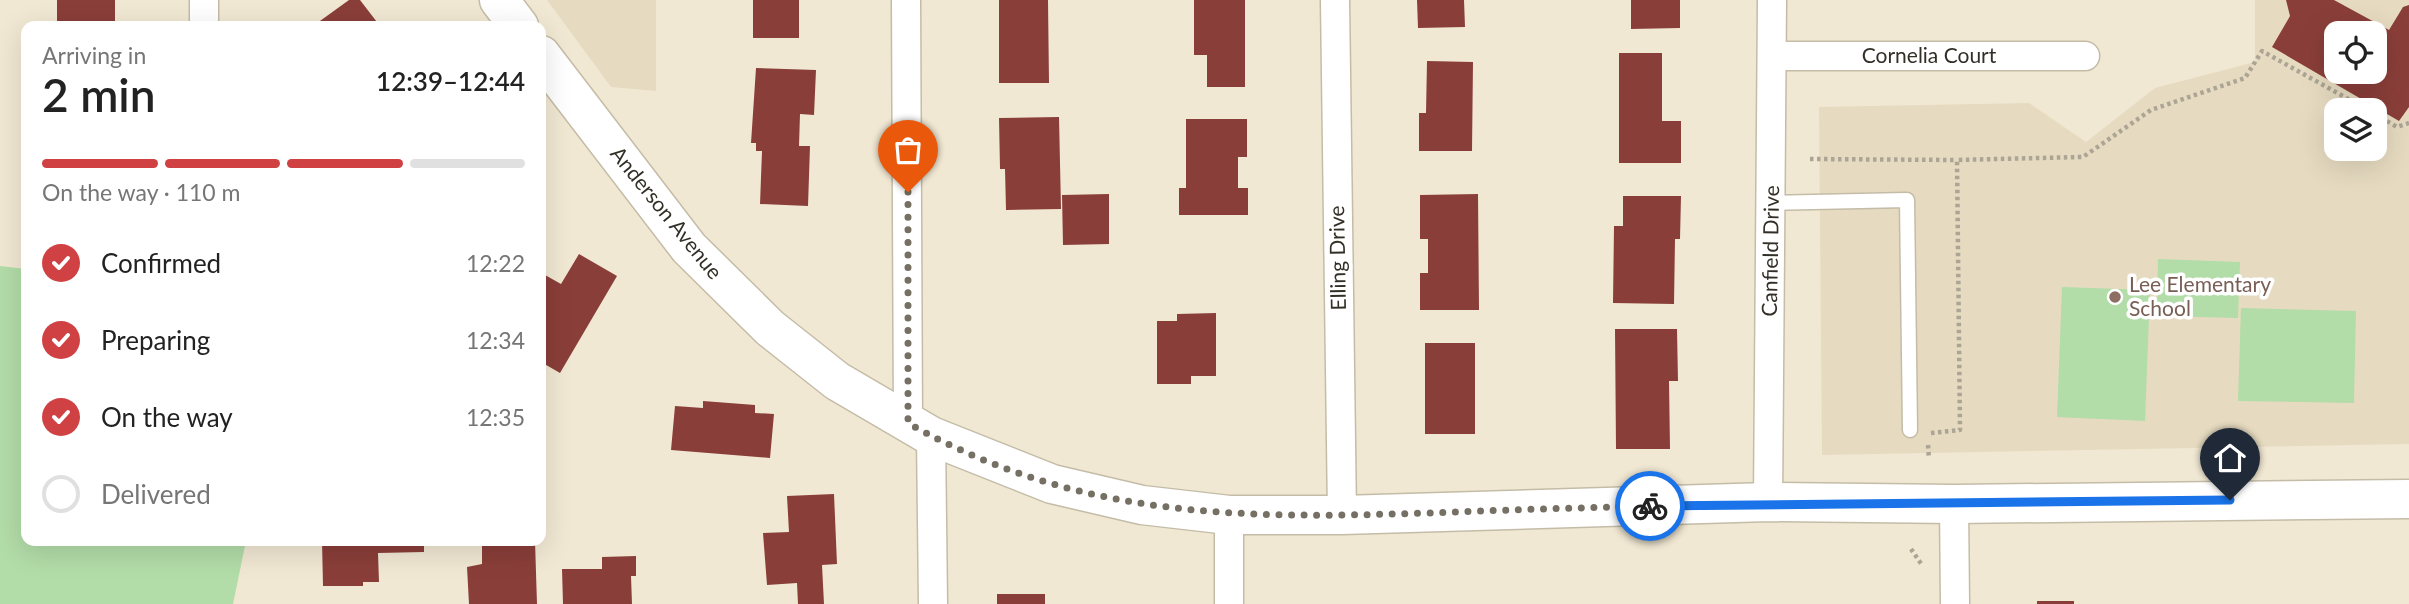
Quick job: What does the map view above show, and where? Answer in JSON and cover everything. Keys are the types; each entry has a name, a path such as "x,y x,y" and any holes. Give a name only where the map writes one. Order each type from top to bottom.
{"main road":[{"path":"499,0 515,21"},
{"name":"Anderson Avenue","path":"546,62 689,248 770,328 837,381 920,430 1052,484 1142,505 1229,515 1342,515 1768,502 1954,504 2409,499"}],"street":[{"path":"204,0 204,21"},
{"path":"906,0 920,430 933,604"},
{"name":"Elling Drive","path":"1335,0 1342,515"},
{"name":"Canfield Drive","path":"1768,502 1772,0"},
{"name":"Cornelia Court","path":"1773,56 2085,56"},
{"path":"1954,504 1955,604"},
{"path":"1229,515 1229,604"}],"lane":[{"path":"1771,203 1907,200 1910,430"}],"path":[{"path":"1810,159 2083,157 2151,110 2245,78 2262,51 2346,98"},
{"path":"2387,121 2397,127 2409,123"},
{"path":"1929,458 1928,433 1951,433 1960,430 1957,160"}],"shaded area":[{"path":"547,0 656,0 656,91 611,87"},
{"name":"Lee Elementary School","path":"2255,0 2409,0 2409,444 1822,455 1819,107 2029,103 2086,142 2155,88 2255,62"}],"green space":[{"path":"2158,259 2240,262 2238,318 2157,316"},
{"path":"0,266 21,268 21,546 245,546 233,604 0,604"},
{"path":"2062,287 2150,290 2145,421 2057,417"},
{"path":"2241,308 2356,311 2354,403 2238,401"}],"building":[{"path":"57,0 115,0 115,21 57,21"},
{"path":"349,0 360,0 376,21 320,21"},
{"path":"753,0 799,0 799,38 753,38"},
{"path":"999,0 1048,0 1049,83 999,83"},
{"path":"1194,0 1245,0 1245,87 1207,87 1207,55 1194,55"},
{"path":"1417,0 1464,0 1465,27 1418,28"},
{"path":"1631,0 1680,0 1680,28 1631,29"},
{"path":"2286,0 2334,0 2372,21 2324,21 2324,77 2272,47 2290,16"},
{"path":"2409,5 2409,107 2399,121 2387,114 2387,98 2360,98 2336,84 2387,84 2387,29 2389,30 2403,7"},
{"path":"1619,53 1662,53 1662,121 1681,121 1681,163 1619,163"},
{"path":"1427,61 1473,62 1472,151 1419,151 1419,113 1426,113"},
{"path":"756,68 816,70 814,115 800,114 799,146 810,146 808,206 760,204 762,151 756,151 756,143 751,143"},
{"path":"1059,117 1061,209 1006,210 1005,169 1000,169 999,118"},
{"path":"1186,119 1247,119 1247,157 1238,157 1238,188 1248,188 1248,215 1179,215 1179,188 1186,188"},
{"path":"1109,194 1109,244 1063,245 1062,195"},
{"path":"1478,194 1479,310 1420,310 1420,273 1428,273 1428,239 1420,239 1420,195"},
{"path":"1623,196 1681,196 1680,239 1675,239 1674,304 1613,303 1614,226 1623,226"},
{"path":"579,254 617,276 560,373 546,365 546,276 561,284"},
{"path":"1216,313 1216,376 1191,376 1191,384 1157,384 1157,321 1177,321 1177,314"},
{"path":"1615,329 1677,329 1678,381 1669,381 1670,449 1616,449"},
{"path":"1425,343 1475,343 1475,434 1425,434"},
{"path":"703,401 755,405 755,413 774,414 770,458 671,450 675,406 703,408"},
{"path":"834,494 837,564 822,565 824,604 798,604 797,583 767,585 763,533 789,532 787,496"},
{"path":"322,546 424,546 424,552 378,553 379,582 363,582 363,586 323,586"},
{"path":"482,546 535,546 537,604 469,604 467,567 482,564"},
{"path":"636,556 636,576 631,576 632,604 563,604 562,569 602,569 602,557"},
{"path":"997,594 1045,594 1045,604 997,604"},
{"path":"2037,601 2074,601 2074,604 2037,604"}],"way so far":[{"path":"908,192 908,423 991,463 1052,484 1142,505 1229,515 1342,515 1650,506"}],"place":[{"name":"Lee Elementary School","path":"2115,297"}],"route":[{"path":"1650,506 1768,502 1954,504 2230,500"}]}
